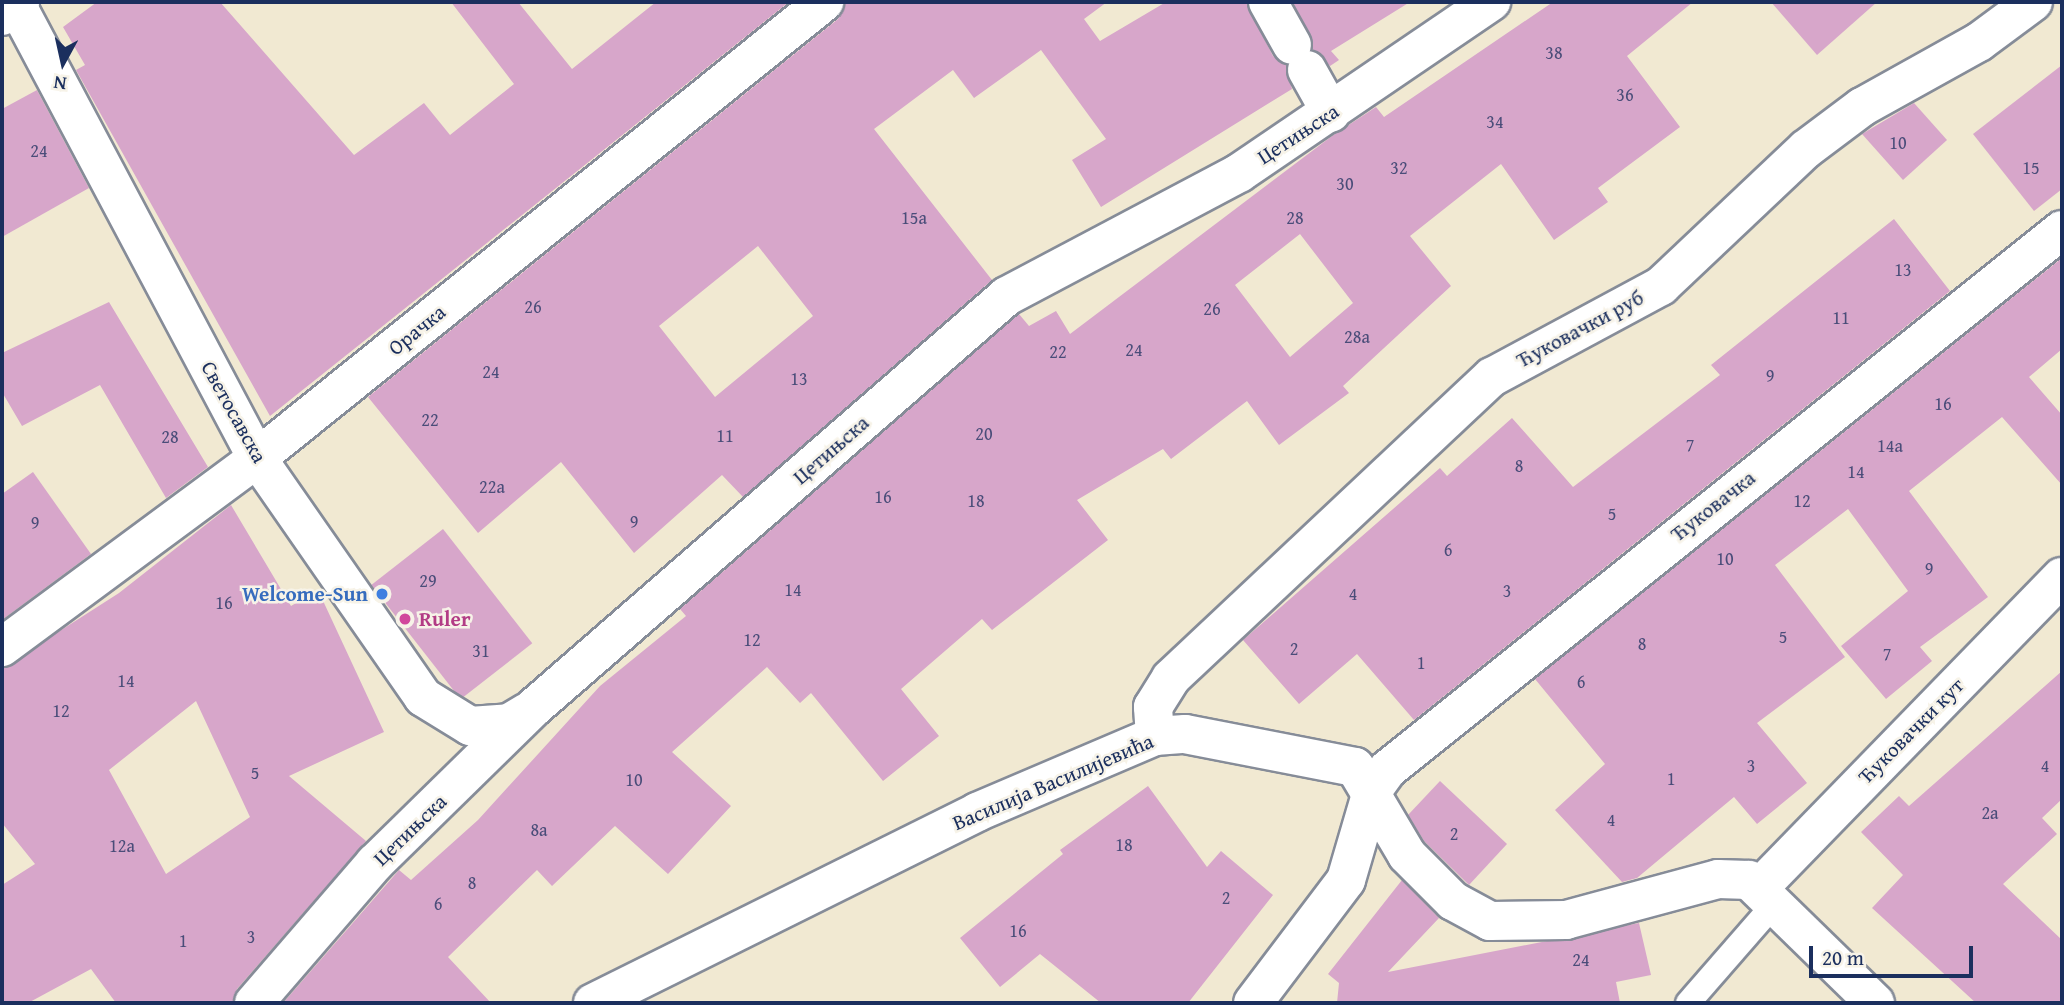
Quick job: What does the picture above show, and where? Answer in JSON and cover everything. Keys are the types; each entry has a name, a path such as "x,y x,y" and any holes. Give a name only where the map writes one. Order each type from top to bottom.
{"street":[{"name":"Орачка","path":"2,648 257,457 824,2"},
{"path":"1268,2 1331,113"},
{"name":"Цетињска","path":"254,1003 375,863 532,709 1007,296 1238,173 1331,113 1491,2"},
{"name":"Ћуковачки руб","path":"1155,736 1153,707 1171,678 1492,377 1661,286 1769,179 1817,141 2032,2"},
{"name":"Светосавска","path":"14,6 257,457 423,696 470,726 509,723 532,709"},
{"name":"Ћуковачка","path":"1372,791 1418,740 2062,230"},
{"name":"Ћуковачки кут","path":"1769,894 2062,577"},
{"name":"Василија Василијевића","path":"593,1003 800,895 1155,736 1185,734 1335,760 1354,767 1372,791 1407,855 1429,878 1471,913 1506,925 1566,920 1718,878 1769,894"},
{"path":"1253,1003 1346,880 1372,791"},
{"path":"1769,894 1875,1003"}],"lane":[{"path":"1688,1003 1769,894"}],"building":[{"path":"97,2 220,2 354,155 424,103 450,135 514,84 451,2 518,2 572,69 656,2 789,2 270,416 76,70 85,65 63,27"},
{"path":"845,2 1107,2 1084,19 1100,41 1166,2 1246,2 1273,56 1286,65 1292,89 1101,207 1072,160 1106,139 1041,50 974,98 953,70 874,129 992,280 743,497 722,475 634,553 561,462 478,533 368,397 838,19","holes":["758,246 813,316 715,397 659,326"]},
{"path":"1293,2 1410,2 1331,51 1339,60 1330,66 1313,50"},
{"path":"1553,2 1693,2 1627,56 1680,127 1598,188 1608,202 1554,240 1501,164 1410,236 1451,286 1343,386 1349,393 1279,445 1247,401 1171,459 1163,449 1077,500 1108,540 992,630 982,619 901,689 939,736 883,781 811,693 800,703 767,667 672,752 731,806 668,874 615,826 552,886 537,870 448,957 491,1003 283,1003 399,870 411,880 478,820 600,686 686,616 680,609 1019,314 1029,326 1056,311 1070,334 1332,136 1376,107 1384,117","holes":["1300,234 1353,303 1290,357 1235,285"]},
{"path":"1771,2 1877,2 1817,55"},
{"path":"2062,65 2062,189 2034,211 1973,134"},
{"path":"37,90 89,188 2,237 2,109"},
{"path":"1914,103 1947,140 1903,180 1862,134"},
{"path":"1894,219 1950,291 1414,720 1357,654 1299,704 1243,640 1440,468 1447,476 1512,418 1573,487 1720,375 1711,365"},
{"path":"2062,258 2062,349 2029,377 2062,415 2062,485 2002,417 1909,491 1988,597 1920,647 1932,661 1886,699 1841,646 1908,591 1848,509 1775,565 1845,657 1757,723 1807,783 1757,824 1734,797 1637,878 1622,882 1555,810 1605,764 1535,679"},
{"path":"109,302 208,467 166,498 100,385 22,426 2,392 2,353"},
{"path":"33,472 91,554 2,620 2,494"},
{"path":"231,505 291,606 318,590 384,732 289,776 366,841 237,989 233,1003 116,1003 91,969 28,1003 2,1003 2,885 35,864 2,823 2,668 119,593","holes":["196,701 250,817 166,874 109,770"]},
{"path":"443,529 532,643 461,699 371,585"},
{"path":"2062,671 2062,799 2042,818 2057,834 2003,884 2062,940 2062,1003 1976,1003 1872,908 1903,875 1861,832 1899,796 1909,806"},
{"path":"1440,781 1507,844 1469,885 1424,841 1408,815"},
{"path":"1148,786 1207,867 1221,851 1273,895 1188,1003 1101,1003 1040,954 1000,987 960,938 1063,854 1060,850"},
{"path":"1402,880 1439,918 1388,972 1639,923 1651,975 1616,982 1620,1003 1337,1003 1339,983 1328,974"}],"place":[{"name":"Welcome-Sun","path":"382,594"},
{"name":"Ruler","path":"405,619"}]}
